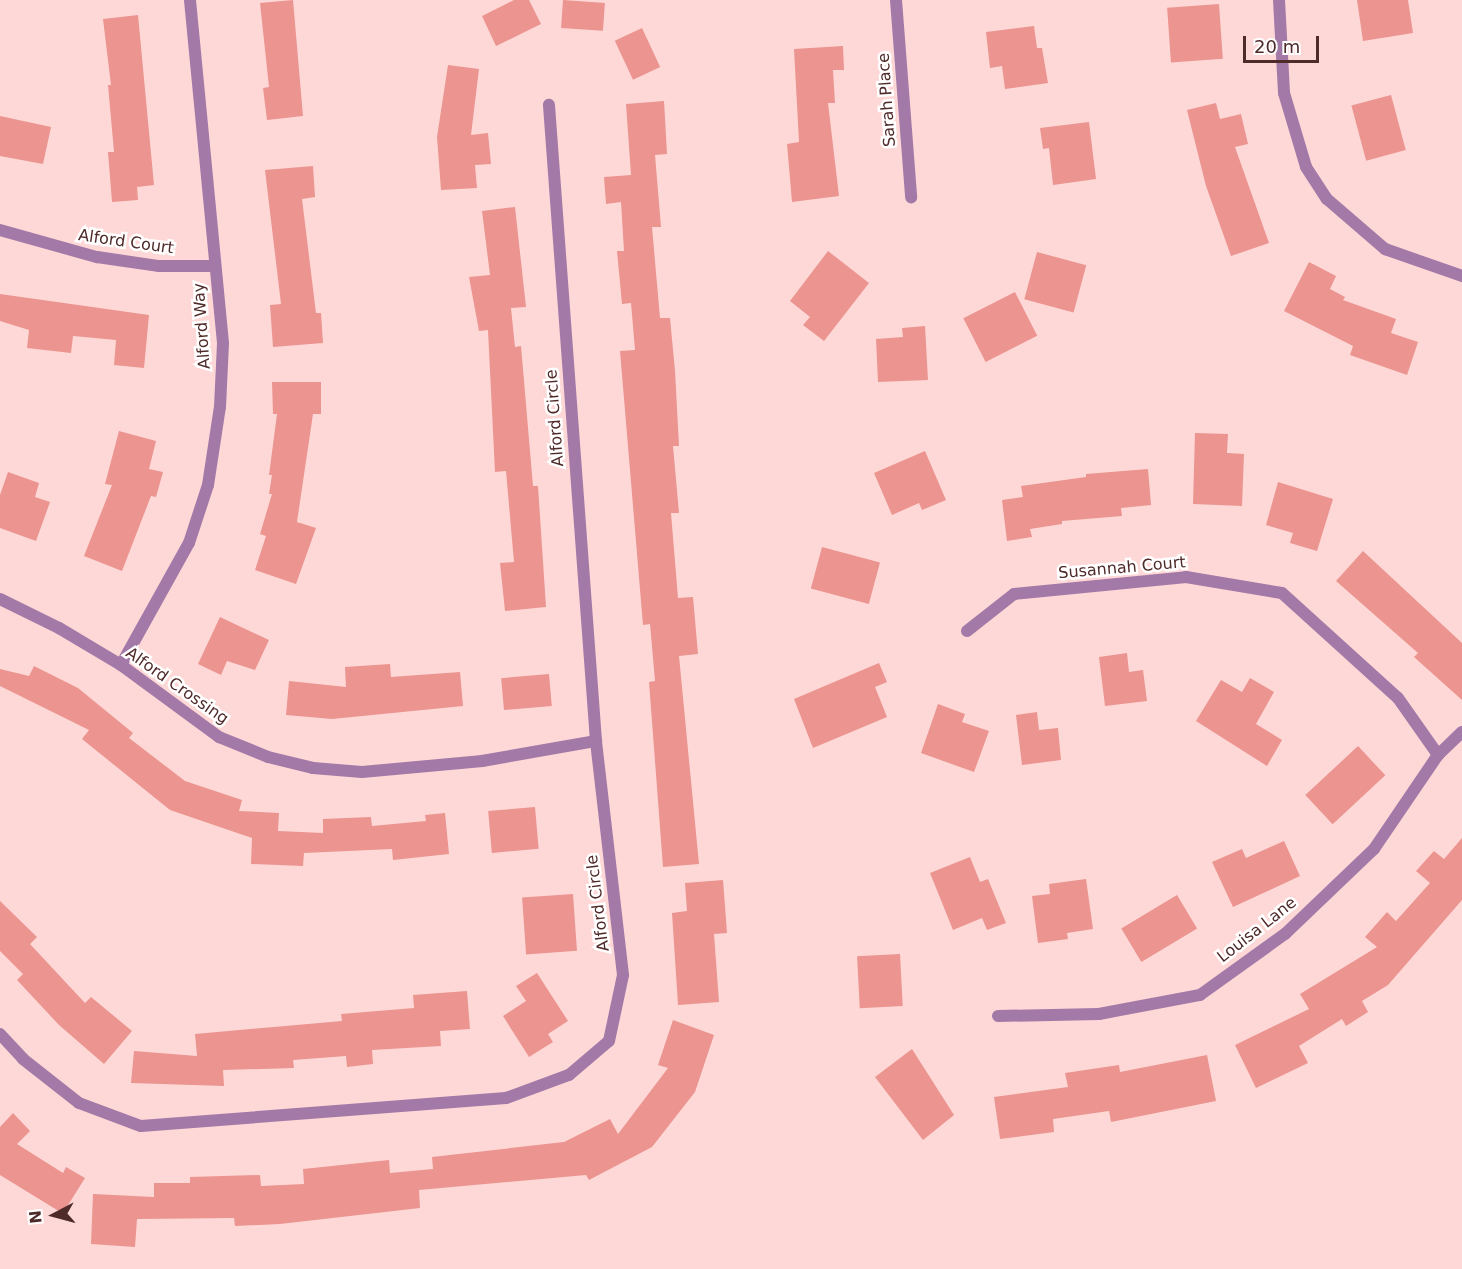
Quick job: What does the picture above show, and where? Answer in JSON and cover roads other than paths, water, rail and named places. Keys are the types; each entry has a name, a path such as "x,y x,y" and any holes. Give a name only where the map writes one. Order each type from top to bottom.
{"street":[{"name":"Alford Way","path":"121,665 189,543 208,485 220,407 223,344 190,0"},
{"name":"Sarah Place","path":"896,0 911,197"},
{"path":"1279,0 1284,93 1306,167 1327,199 1385,249 1462,276"},
{"name":"Alford Circle","path":"0,1034 23,1059 79,1103 141,1126 506,1098 569,1075 609,1041 623,975 596,741 549,105"},
{"name":"Alford Court","path":"0,230 97,258 159,266 214,266"},
{"name":"Susannah Court","path":"967,631 1014,594 1185,577 1282,593 1398,698 1438,755"},
{"name":"Alford Crossing","path":"0,599 59,628 121,665 219,737 268,757 313,768 362,772 482,761 596,741"},
{"name":"Louisa Lane","path":"998,1016 1099,1014 1200,995 1285,934 1374,849 1438,755 1462,732"}]}
